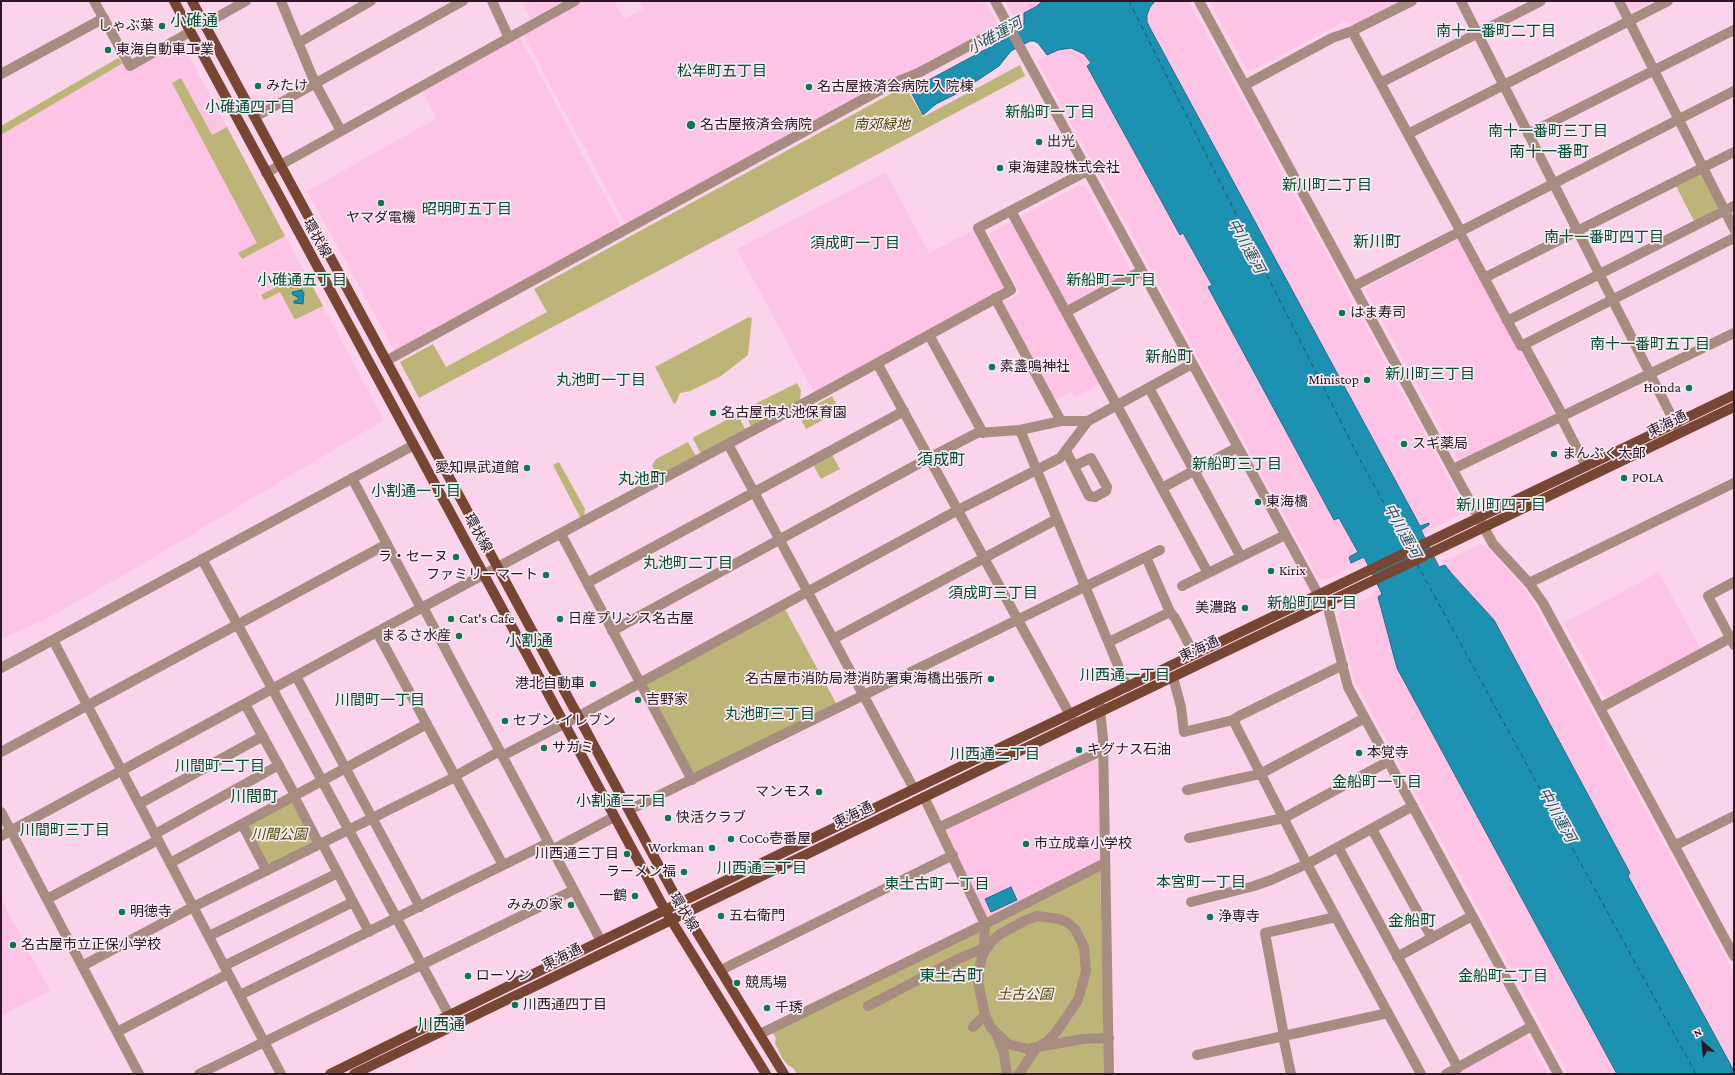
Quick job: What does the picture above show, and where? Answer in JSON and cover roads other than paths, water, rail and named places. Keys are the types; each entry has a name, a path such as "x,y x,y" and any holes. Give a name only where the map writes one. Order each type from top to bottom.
{"main road":[{"name":"環状線","path":"174,1 665,910 672,919 766,1074"},
{"name":"環状線","path":"192,1 679,903 686,912 784,1074"},
{"path":"1437,544 1482,522 1586,466 1734,394"},
{"name":"東海通","path":"1482,522 1680,434 1734,407"},
{"name":"東海通","path":"330,1074 679,903 1318,594 1360,574 1437,544"},
{"name":"東海通","path":"354,1074 1099,712 1327,604 1437,544"}],"street":[{"path":"94,1 130,66 190,32"},
{"path":"205,24 246,1"},
{"path":"281,1 315,84 341,131"},
{"path":"298,43 371,1"},
{"path":"255,117 462,1"},
{"path":"492,1 509,38"},
{"path":"266,173 575,1"},
{"path":"995,1 1285,535 1318,594 1327,604 1348,687 1558,1074"},
{"path":"1200,1 1493,544 1529,583 1543,603 1734,956"},
{"path":"1245,84 1332,38 1352,31 1412,1"},
{"path":"1461,1 1680,434"},
{"path":"1380,83 1541,1"},
{"path":"1619,1 1703,168 1729,208 1734,229"},
{"path":"1408,134 1668,1"},
{"path":"1,74 104,18"},
{"path":"386,361 891,84 920,72 1009,27"},
{"path":"1528,134 1734,30"},
{"path":"1352,31 1507,321 1521,346 1524,345 1586,466"},
{"path":"1354,286 1734,90"},
{"path":"1484,278 1734,152"},
{"path":"1,836 1011,290 978,228 1087,171"},
{"path":"1507,321 1729,208"},
{"path":"1011,211 1208,573"},
{"path":"1524,345 1734,238"},
{"path":"1066,312 1141,270"},
{"path":"995,298 1060,421"},
{"path":"1453,469 1734,333"},
{"path":"928,335 984,433"},
{"path":"877,363 1075,724"},
{"path":"82,966 266,870 579,716 958,510 1060,458 1088,421 1192,364"},
{"path":"1149,388 1241,557"},
{"path":"587,583 904,411"},
{"path":"612,631 930,458 978,434 1020,430 1060,421 1088,421"},
{"path":"1020,430 1127,686"},
{"path":"728,444 914,789"},
{"path":"1,668 414,445"},
{"path":"1162,488 1238,447"},
{"path":"1066,451 1074,466"},
{"path":"352,478 601,941"},
{"path":"1529,583 1734,483"},
{"path":"833,639 1057,519"},
{"path":"561,534 692,780"},
{"path":"1182,586 1285,535"},
{"path":"1,752 387,544"},
{"path":"629,810 1160,550"},
{"path":"1146,557 1170,612 1175,618 1194,654"},
{"path":"202,559 449,1015"},
{"path":"1600,708 1733,639 1708,596 1734,582"},
{"path":"1109,642 1170,612"},
{"path":"377,632 503,865"},
{"path":"53,640 281,1074"},
{"path":"1173,677 1182,707 1184,732 1233,720 1343,666"},
{"path":"296,676 420,907"},
{"path":"1099,700 1099,712 1103,739 1104,863 1110,1074"},
{"path":"245,704 369,932"},
{"path":"1187,790 1260,774 1365,718"},
{"path":"1233,720 1307,864 1421,1074"},
{"path":"170,863 427,724"},
{"path":"139,804 263,736"},
{"path":"940,827 1103,750"},
{"path":"1189,838 1284,818 1388,761"},
{"path":"47,899 279,766"},
{"path":"924,797 940,827 985,924 985,949 979,969 978,982 985,1015 991,1028 1008,1044 1028,1049 1083,1039 1109,1038"},
{"path":"1191,902 1254,886 1307,864 1413,806"},
{"path":"1,812 139,1074"},
{"path":"1674,846 1734,816"},
{"path":"240,996 503,865 550,846 614,817"},
{"path":"242,824 266,870"},
{"path":"1372,829 1432,938"},
{"path":"1338,847 1458,1068"},
{"path":"721,970 953,855"},
{"path":"760,1034 985,924 1104,863"},
{"path":"208,936 338,873"},
{"path":"199,1074 574,890"},
{"path":"117,1032 226,970 353,902"},
{"path":"868,1006 958,959 985,949 1000,934 1015,925 1036,916 1059,919 1067,922 1077,933 1084,948 1086,960 1086,971 1078,1000 1057,1031 1047,1042 1037,1047 1019,1074"},
{"path":"1398,957 1472,916"},
{"path":"1291,1074 1265,933 1336,917"},
{"path":"1197,1055 1388,1013"},
{"path":"973,1027 985,1015"},
{"path":"1446,1074 1532,1026"},
{"path":"997,1034 1004,1054 1007,1074"}],"water":[{"name":"中川運河","path":"1042,1 1155,1 1150,7 1147,15 1147,22 1151,30 1420,526 1429,523 1429,525 1421,530 1439,567 1445,565 1494,620 1630,873 1628,876 1734,1071 1734,1074 1617,1074 1397,668 1378,597 1382,594 1364,557 1351,563 1349,557 1358,552 1339,518 1334,520 1208,287 1212,285 1183,233 1180,235 1087,66 1091,63 1084,54 1071,48 1058,50 1047,55 1038,43 1030,41 1011,51 999,66 960,92 936,104 923,115 910,90 1005,39 1020,29 1024,23 1024,13 1037,6"},
{"path":"302,290 304,293 303,304 294,303 294,301 298,300 298,297 293,295 292,292"},
{"path":"1011,887 1017,900 991,912 985,899"}],"place":[{"name":"しゃぶ葉","path":"162,26"},
{"name":"東海自動車工業","path":"108,50"},
{"name":"みたけ","path":"258,86"},
{"name":"名古屋掖済会病院 入院棟","path":"809,87"},
{"name":"名古屋掖済会病院","path":"691,125"},
{"name":"出光","path":"1039,142"},
{"name":"東海建設株式会社","path":"1000,168"},
{"name":"ヤマダ電機","path":"381,203"},
{"name":"はま寿司","path":"1342,313"},
{"name":"素盞鳴神社","path":"992,367"},
{"name":"Ministop","path":"1367,380"},
{"name":"Honda","path":"1689,388"},
{"name":"名古屋市丸池保育園","path":"713,413"},
{"name":"スギ薬局","path":"1404,444"},
{"name":"まんぷく太郎","path":"1554,454"},
{"name":"愛知県武道館","path":"527,468"},
{"name":"POLA","path":"1624,478"},
{"name":"東海橋","path":"1258,502"},
{"name":"ラ・セーヌ","path":"456,557"},
{"name":"Kirix","path":"1271,571"},
{"name":"ファミリーマート","path":"546,575"},
{"name":"美濃路","path":"1245,608"},
{"name":"Cat's Cafe","path":"451,619"},
{"name":"日産プリンス名古屋","path":"560,619"},
{"name":"まるさ水産","path":"459,636"},
{"name":"名古屋市消防局港消防署東海橋出張所","path":"991,679"},
{"name":"港北自動車","path":"593,684"},
{"name":"吉野家","path":"638,700"},
{"name":"セブン-イレブン","path":"505,721"},
{"name":"サガミ","path":"544,748"},
{"name":"キグナス石油","path":"1079,750"},
{"name":"本覚寺","path":"1359,753"},
{"name":"マンモス","path":"819,792"},
{"name":"快活クラブ","path":"668,818"},
{"name":"CoCo壱番屋","path":"731,839"},
{"name":"市立成章小学校","path":"1026,844"},
{"name":"Workman","path":"712,848"},
{"name":"川西通三丁目","path":"627,854"},
{"name":"ラーメン福","path":"684,872"},
{"name":"一鶴","path":"635,896"},
{"name":"みみの家","path":"571,905"},
{"name":"明徳寺","path":"122,912"},
{"name":"五右衛門","path":"721,916"},
{"name":"浄専寺","path":"1210,917"},
{"name":"名古屋市立正保小学校","path":"13,945"},
{"name":"ローソン","path":"468,976"},
{"name":"競馬場","path":"737,983"},
{"name":"川西通四丁目","path":"515,1005"},
{"name":"千琇","path":"767,1008"}],"district":[{"name":"小碓通","path":"194,21"},
{"name":"南十一番町二丁目","path":"1496,31"},
{"name":"松年町五丁目","path":"722,71"},
{"name":"小碓通四丁目","path":"250,107"},
{"name":"新船町一丁目","path":"1050,112"},
{"name":"南十一番町三丁目","path":"1548,131"},
{"name":"南十一番町","path":"1549,152"},
{"name":"新川町二丁目","path":"1327,185"},
{"name":"昭明町五丁目","path":"467,209"},
{"name":"南十一番町四丁目","path":"1604,237"},
{"name":"新川町","path":"1377,242"},
{"name":"須成町一丁目","path":"855,243"},
{"name":"小碓通五丁目","path":"302,280"},
{"name":"新船町二丁目","path":"1111,280"},
{"name":"南十一番町五丁目","path":"1650,344"},
{"name":"新船町","path":"1169,357"},
{"name":"新川町三丁目","path":"1430,374"},
{"name":"丸池町一丁目","path":"601,380"},
{"name":"須成町","path":"941,460"},
{"name":"新船町三丁目","path":"1237,464"},
{"name":"丸池町","path":"642,479"},
{"name":"小割通一丁目","path":"416,491"},
{"name":"新川町四丁目","path":"1501,505"},
{"name":"丸池町二丁目","path":"688,563"},
{"name":"須成町三丁目","path":"993,593"},
{"name":"新船町四丁目","path":"1312,603"},
{"name":"小割通","path":"529,641"},
{"name":"川西通一丁目","path":"1125,675"},
{"name":"川間町一丁目","path":"380,700"},
{"name":"丸池町三丁目","path":"770,714"},
{"name":"川西通二丁目","path":"995,754"},
{"name":"川間町二丁目","path":"220,766"},
{"name":"金船町一丁目","path":"1377,782"},
{"name":"川間町","path":"254,797"},
{"name":"小割通三丁目","path":"621,801"},
{"name":"川間町三丁目","path":"65,830"},
{"name":"川西通三丁目","path":"762,868"},
{"name":"本宮町一丁目","path":"1201,882"},
{"name":"東土古町一丁目","path":"937,884"},
{"name":"金船町","path":"1412,921"},
{"name":"東土古町","path":"951,976"},
{"name":"金船町二丁目","path":"1503,976"},
{"name":"川西通","path":"441,1025"}],"water label":[{"name":"小碓運河","path":"995,36"}],"park label":[{"name":"南郊緑地","path":"882,125"},
{"name":"川間公園","path":"279,835"},
{"name":"土古公園","path":"1025,995"}]}
